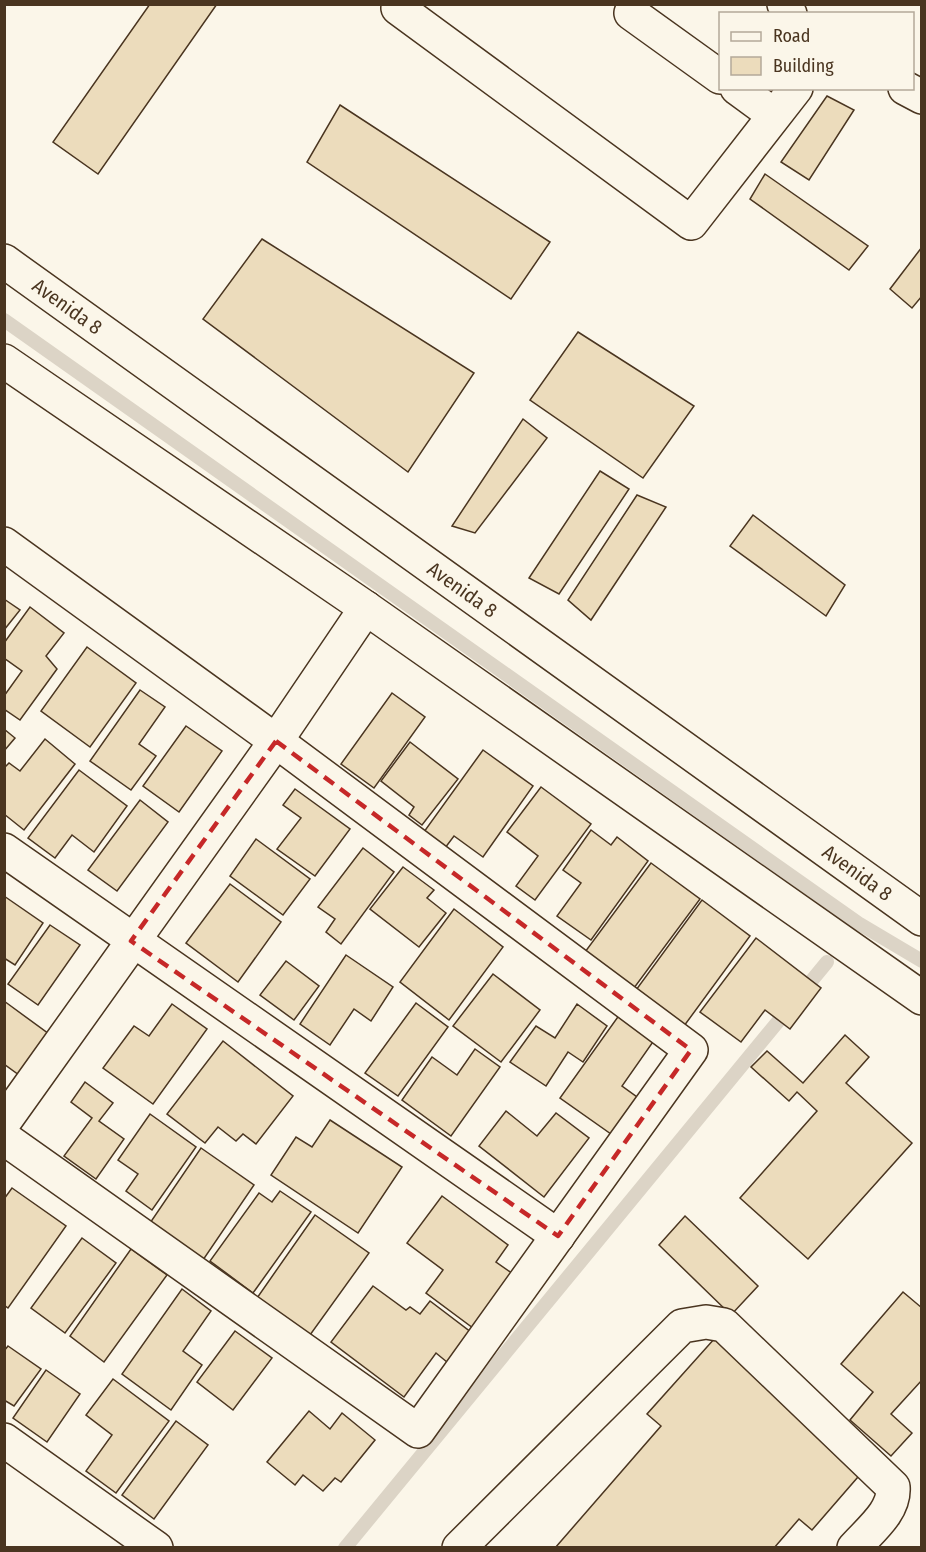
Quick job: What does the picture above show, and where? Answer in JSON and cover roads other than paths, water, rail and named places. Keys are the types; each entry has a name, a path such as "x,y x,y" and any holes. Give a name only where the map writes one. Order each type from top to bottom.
{"street":[{"path":"398,8 691,223 794,90"},
{"path":"631,13 719,76"},
{"path":"740,90 774,115"},
{"name":"Avenida 8","path":"4,261 921,919"},
{"path":"4,361 366,608 921,998"},
{"path":"4,544 276,741 691,1050 418,1431 4,1138"},
{"path":"4,1122 131,941 276,741 366,608"},
{"path":"4,850 131,941 558,1236"},
{"path":"459,1548 682,1326 706,1322 724,1325 893,1487 894,1498 889,1509 854,1548"},
{"path":"4,1440 156,1548"}],"waterway":[{"path":"4,320 858,923 922,961"},
{"path":"345,1548 827,962"}]}
